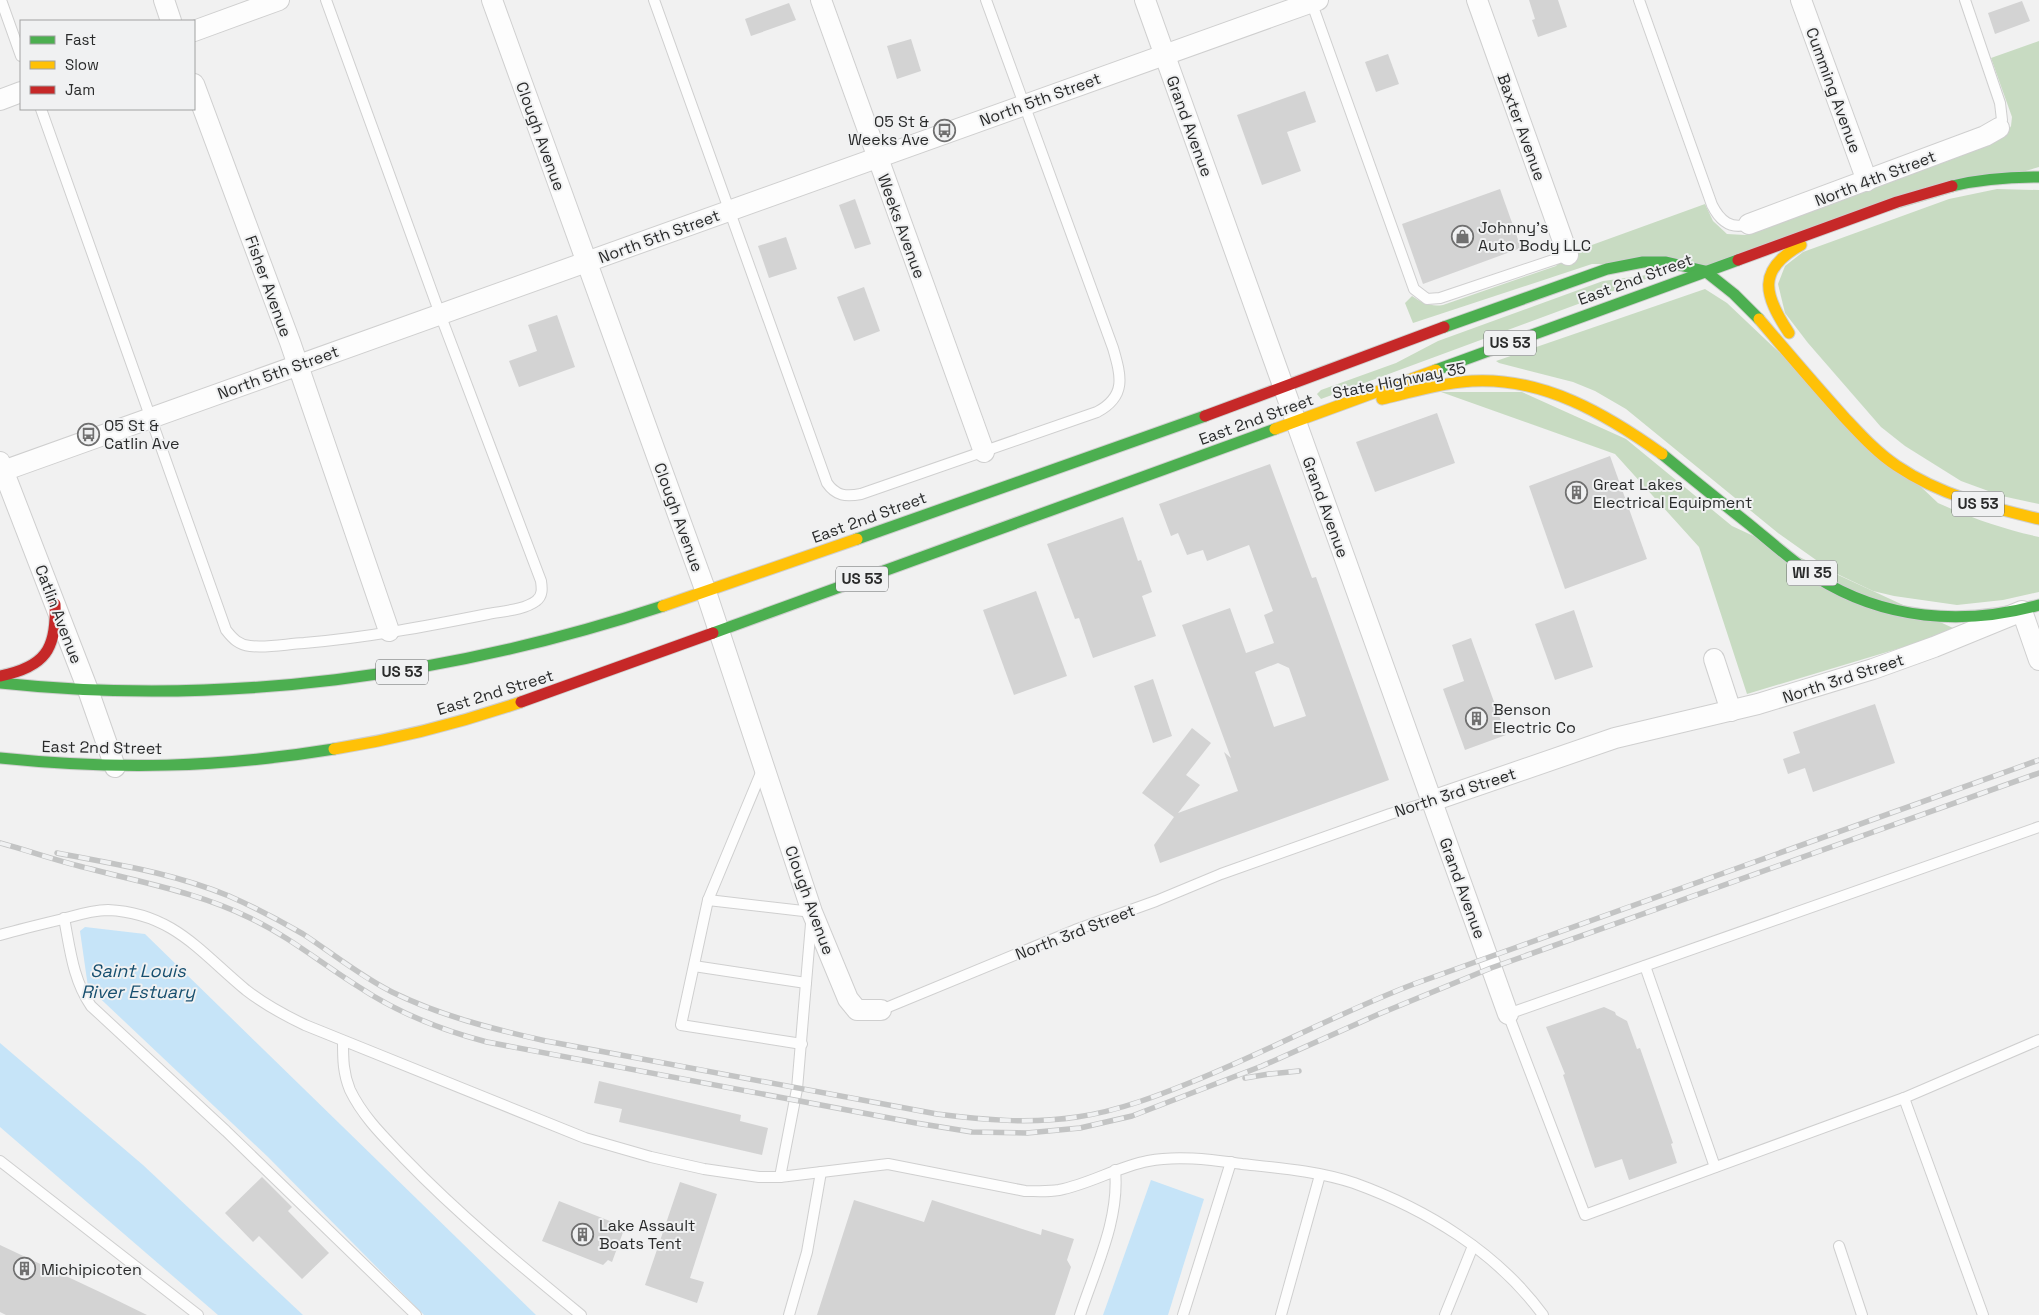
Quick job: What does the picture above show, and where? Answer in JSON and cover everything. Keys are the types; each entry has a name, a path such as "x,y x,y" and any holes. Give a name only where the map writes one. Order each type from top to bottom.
{"main road":[{"name":"US 53","path":"1705,271 1934,191 1972,181 2009,176 2039,177"},
{"path":"1798,344 1779,319 1770,301 1768,281 1771,270 1778,260 1797,246 1899,208 1934,191"},
{"name":"East 2nd Street","path":"0,683 88,690 222,690 348,680 403,672 544,642 625,620 706,592 1284,388 1514,301 1607,269 1651,262 1666,262 1705,271"},
{"name":"East 2nd Street","path":"0,758 74,766 116,767 265,760 317,753 459,722 521,703 1296,422 1705,271"},
{"name":"US 53","path":"1705,271 1755,314 1819,390 1877,451 1920,479 1950,494 1981,505 2039,519"},
{"name":"State Highway 35","path":"1315,414 1444,385 1472,382 1518,384 1543,390 1579,402 1640,438 1783,552 1836,588 1879,606 1930,615 1980,616 2030,608"},
{"path":"1885,442 1920,479"},
{"path":"0,676 31,667 47,654 52,646 57,622 55,604"}],"street":[{"path":"164,0 171,20"},
{"path":"195,31 279,0"},
{"name":"Clough Avenue","path":"492,0 706,592 812,912 848,999 857,1010 881,1010"},
{"name":"Weeks Avenue","path":"821,0 984,452"},
{"name":"Grand Avenue","path":"1145,0 1508,1014"},
{"name":"Baxter Avenue","path":"1477,0 1568,255"},
{"name":"Cumming Avenue","path":"1801,0 1867,181"},
{"name":"North 5th Street","path":"1,468 152,417 1313,1"},
{"name":"Fisher Avenue","path":"195,87 298,365 389,631"},
{"path":"0,100 20,92"},
{"name":"North 4th Street","path":"1749,224 1985,136 1999,128"},
{"name":"Catlin Avenue","path":"1,468 55,604 116,767"},
{"path":"2030,608 2039,660"},
{"name":"North 3rd Street","path":"1432,801 1610,740 1665,725 1731,711 1799,692 1908,657 2030,608"},
{"path":"1714,659 1731,711"}],"lane":[{"path":"1,0 20,53"},
{"path":"41,110 152,417 226,630 232,638 241,644 269,646 329,641 466,618 529,605 537,601 541,596 542,589 538,572 440,314 326,0"},
{"path":"654,0 827,482 832,491 849,497 1097,412 1114,400 1120,380 1112,348 986,0"},
{"path":"1639,0 1712,205 1722,221 1729,225 1742,227 1749,224"},
{"path":"1965,0 2000,103 2002,120 1999,128"},
{"path":"1313,1 1414,289 1427,299 1440,298 1568,255"},
{"path":"764,766 708,900 681,1025 802,1044"},
{"name":"North 3rd Street","path":"881,1010 1075,930 1156,901 1221,874 1432,801"},
{"path":"2039,827 1508,1014 1585,1215 1904,1098 2039,1040"},
{"path":"708,900 812,912 797,1089 780,1178"},
{"path":"0,935 90,912 107,910 138,916 171,927 182,934 246,990 286,1016 343,1041 441,1078 534,1118 621,1149 704,1169 780,1178 888,1164 1025,1191 1042,1192 1081,1184 1115,1170 1148,1161 1176,1158 1231,1162 1320,1175 1352,1183 1409,1207 1445,1227 1488,1257 1531,1299 1543,1315"},
{"path":"64,918 74,973 80,988 91,1006 226,1131 416,1315"},
{"path":"694,966 806,983"},
{"path":"1645,966 1715,1167"},
{"path":"343,1041 342,1062 344,1073 350,1089 365,1116 418,1172 482,1234 581,1315"},
{"path":"1904,1098 1983,1315"},
{"path":"0,1161 198,1315"},
{"path":"1183,1315 1231,1162"},
{"path":"1080,1315 1110,1227 1116,1193 1115,1170"},
{"path":"789,1315 807,1252 821,1172"},
{"path":"1281,1315 1320,1175"},
{"path":"1445,1315 1473,1246"},
{"path":"1839,1246 1862,1315"}],"green space":[{"path":"2039,41 2039,167 1709,265 1592,264 1413,323 1405,303 1412,296 1427,304 1443,305 1556,266 1567,254 1705,204 1713,221 1727,234 1745,235 2008,131 2011,126 2012,117 1991,58"},
{"path":"1997,189 2039,190 2039,504 2002,496 1961,481 1905,446 1881,427 1808,343 1785,313 1778,284 1785,266 1803,252 1949,199"},
{"path":"1662,273 1321,399 1317,394 1321,390 1396,363 1438,341 1603,281"},
{"path":"1705,289 1727,303 1938,503 1987,523 2039,537 2039,592 2003,600 1957,605 1873,591 1833,572 1778,533 1626,409 1595,391 1573,382 1496,361"},
{"path":"1441,392 1522,392 1626,439 1732,526 1953,628 1947,634 1747,694 1699,547 1615,454"}],"water":[{"name":"Saint Louis River Estuary","path":"85,927 145,934 536,1315 424,1315 268,1157 88,987 80,931"},
{"path":"0,1043 143,1165 303,1315 218,1315 0,1127"},
{"path":"1151,1180 1204,1199 1168,1315 1103,1315"}],"building":[{"path":"1529,0 1558,0 1567,27 1538,37 1532,20 1535,19"},
{"path":"2022,1 2030,21 1995,34 1988,13"},
{"path":"789,3 796,20 751,36 745,19"},
{"path":"911,39 921,71 897,79 887,46"},
{"path":"1388,54 1399,84 1376,92 1365,62"},
{"path":"1305,91 1316,122 1287,132 1301,171 1262,185 1237,115"},
{"name":"Johnny's Auto Body LLC","path":"1500,189 1521,248 1423,284 1402,224"},
{"path":"855,199 871,244 855,249 839,205"},
{"path":"786,237 797,269 769,278 758,246"},
{"path":"864,287 880,331 854,341 837,297"},
{"path":"557,315 575,367 519,387 509,361 537,351 528,325"},
{"path":"1437,413 1455,463 1375,492 1356,442"},
{"path":"1610,456 1647,559 1565,589 1529,486"},
{"path":"1270,464 1312,578 1316,577 1389,780 1160,863 1154,845 1174,817 1142,793 1192,728 1211,743 1186,775 1200,785 1178,813 1238,791 1224,752 1231,758 1182,625 1230,608 1246,653 1274,643 1264,615 1273,611 1249,545 1207,561 1203,550 1187,555 1178,533 1171,536 1159,504","holes":["1278,663 1289,668 1306,716 1274,727 1255,672"]},
{"path":"1123,517 1138,561 1141,560 1152,592 1142,596 1156,636 1093,658 1079,618 1075,619 1047,544"},
{"path":"1036,591 1067,676 1014,695 983,610"},
{"path":"1574,610 1593,667 1555,680 1535,624"},
{"name":"Benson Electric Co","path":"1471,638 1506,735 1465,750 1443,689 1464,681 1452,645"},
{"path":"1153,679 1172,736 1153,743 1134,686"},
{"path":"1875,704 1895,763 1813,792 1805,768 1788,774 1783,759 1800,753 1793,732"},
{"path":"1604,1007 1627,1021 1637,1049 1640,1048 1673,1143 1671,1144 1677,1163 1629,1180 1622,1159 1595,1168 1563,1075 1565,1074 1546,1027"},
{"path":"599,1081 741,1115 740,1121 768,1128 762,1155 619,1122 622,1109 594,1103"},
{"path":"262,1177 292,1207 288,1211 329,1253 302,1279 259,1236 253,1242 225,1213"},
{"path":"680,1182 717,1194 690,1278 704,1282 697,1303 645,1285"},
{"path":"854,1200 924,1222 932,1200 1041,1235 1042,1229 1074,1239 1067,1260 1071,1267 1055,1315 817,1315"},
{"name":"Lake Assault Boats Tent","path":"559,1201 625,1227 612,1262 608,1260 603,1265 542,1241"},
{"name":"Michipicoten","path":"0,1245 147,1315 6,1315 0,1312"}],"railway":[{"path":"57,853 165,875 229,896 303,934 380,986 429,1008 487,1027 546,1041 937,1114 1024,1121 1077,1117 1124,1107 1184,1085 1360,1006 1414,984 2039,760"},
{"path":"0,843 68,863 172,889 231,909 265,925 389,1005 420,1020 487,1042 916,1123 972,1132 1027,1133 1080,1128 1132,1116 1262,1066 1379,1014 1491,968 2039,773"},
{"path":"1245,1078 1299,1071"}],"traffic: fast":[{"path":"1952,186 1995,179 2039,177"},
{"path":"1436,370 1738,260"},
{"path":"1444,327 1607,269 1643,262 1666,262 1705,271 1734,294 1759,319"},
{"path":"857,539 1205,416"},
{"path":"713,633 1275,429"},
{"path":"1662,454 1807,571 1842,591 1869,602 1896,610 1953,617 1982,616 2039,605"},
{"path":"0,683 84,689 168,691 252,688 336,680 419,667 501,651 583,630 663,606"},
{"path":"0,758 85,764 167,765 249,760 334,749"}],"traffic: slow":[{"path":"1789,333 1774,307 1769,284 1771,274 1777,264 1787,254 1801,245"},
{"path":"1759,319 1844,417 1869,443 1890,461 1930,485 1965,499 2039,519"},
{"path":"1275,429 1436,370"},
{"path":"1382,399 1461,382 1498,381 1524,385 1549,392 1596,412 1662,454"},
{"path":"663,606 857,539"},
{"path":"334,749 428,730 521,702"}],"traffic: jam":[{"path":"1738,260 1897,202 1952,186"},
{"path":"1205,416 1444,327"},
{"path":"0,676 28,667 45,654 54,633 55,604"},
{"path":"521,702 713,633"}],"place":[{"name":"05 St & Weeks Ave","path":"945,130"},
{"name":"Johnny's Auto Body LLC","path":"1462,236"},
{"name":"05 St & Catlin Ave","path":"88,434"},
{"name":"Great Lakes Electrical Equipment","path":"1577,493"},
{"name":"Benson Electric Co","path":"1477,718"},
{"name":"Lake Assault Boats Tent","path":"583,1234"},
{"name":"Michipicoten","path":"25,1269"}]}
